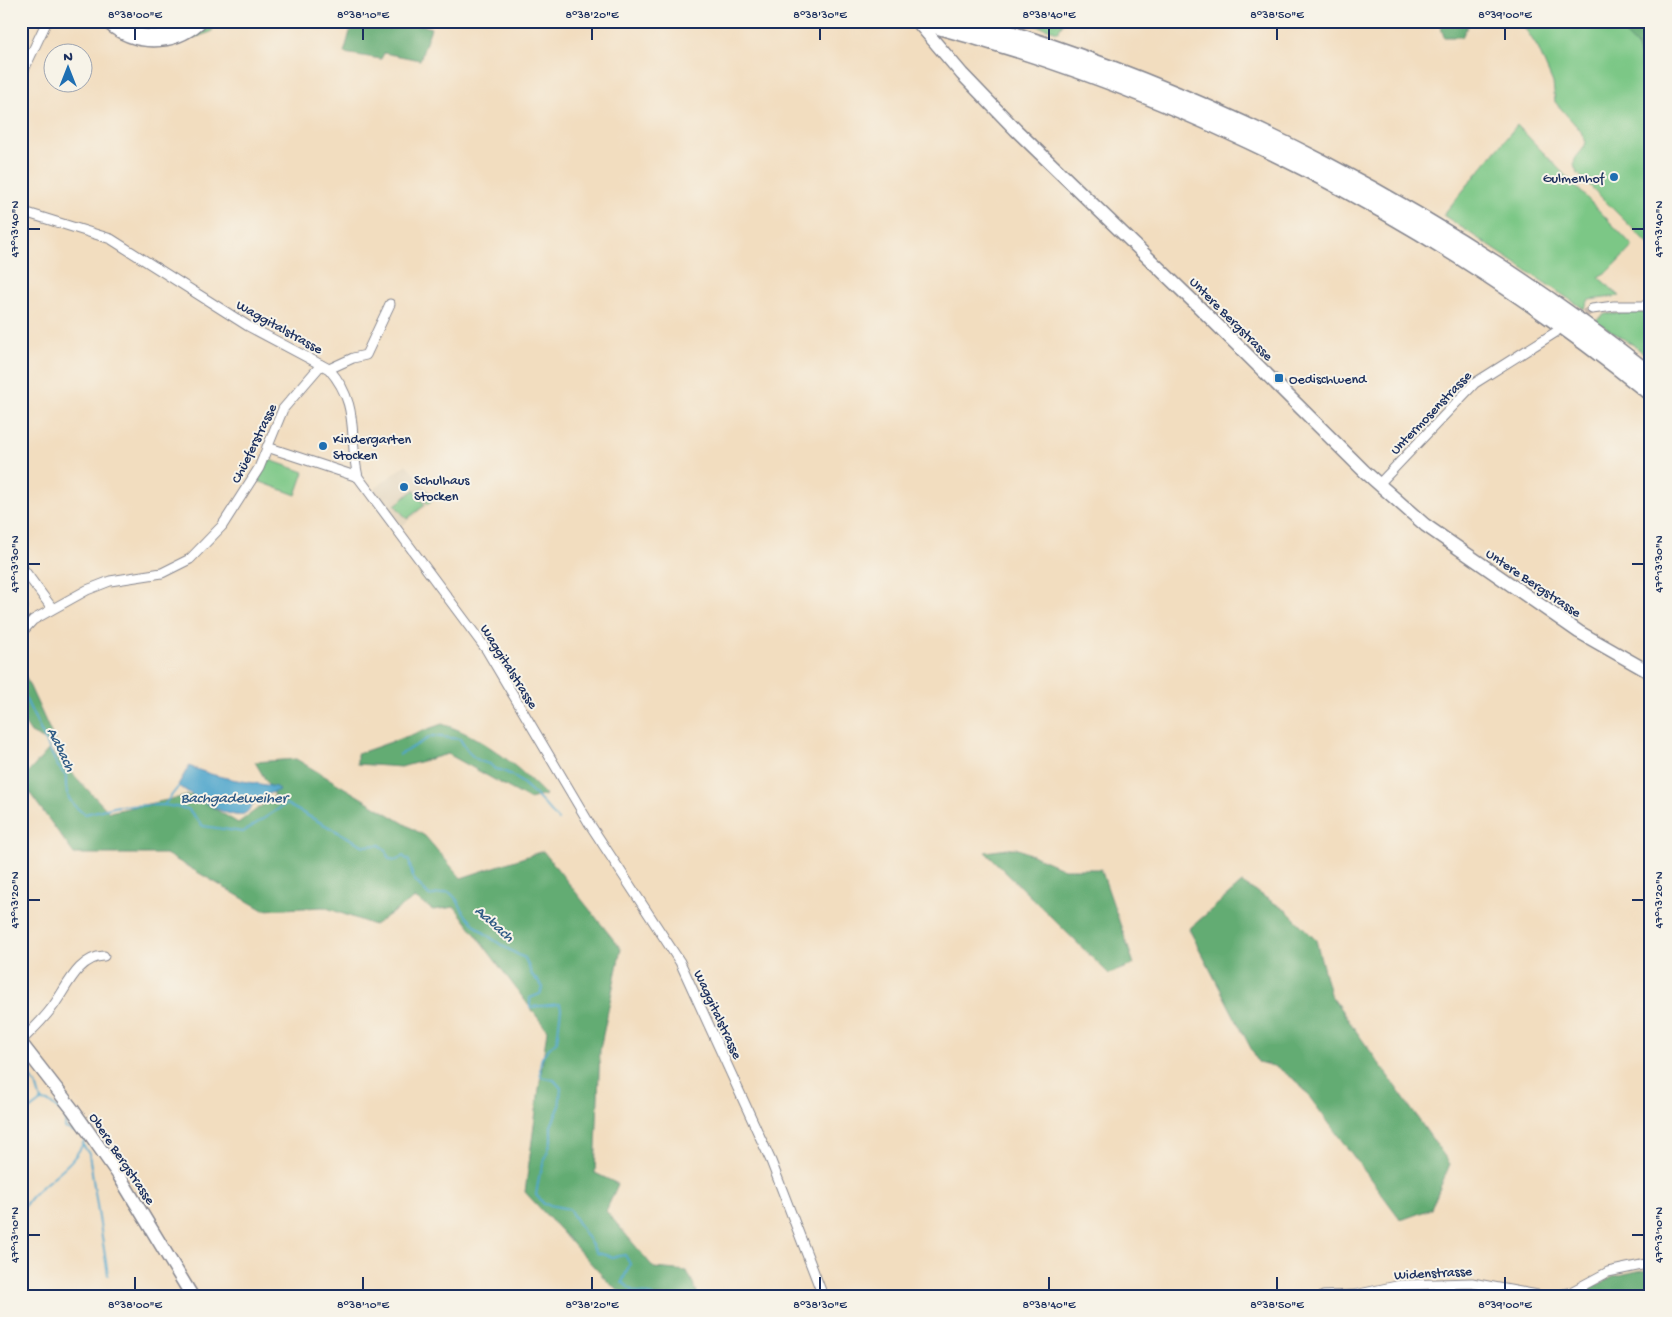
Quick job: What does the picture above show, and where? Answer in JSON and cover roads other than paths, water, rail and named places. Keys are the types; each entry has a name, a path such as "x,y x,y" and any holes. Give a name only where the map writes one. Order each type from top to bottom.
{"highway":[{"path":"109,21 127,34 152,39 176,35 198,21"},
{"path":"121,21 139,30 153,31 167,30 185,21"},
{"path":"968,21 1032,41 1143,81 1240,122 1336,169 1415,214 1498,265 1588,328 1651,376"},
{"path":"922,22 1025,52 1116,84 1191,114 1299,165 1402,221 1484,271 1564,327 1651,393"}],"main road":[{"name":"Untere Bergstrasse","path":"922,22 962,74 1016,130 1379,484 1449,542 1579,632 1651,673"},
{"name":"Obere Bergstrasse","path":"22,1045 73,1110 118,1174 192,1296"}],"street":[{"path":"21,76 47,21"},
{"name":"Waggitalstrasse","path":"21,211 111,239 248,326 325,367 345,390 352,416 352,448 358,477 486,648 589,823 680,962 705,1012 771,1161 823,1296"},
{"path":"325,367 366,355 390,304"},
{"path":"1592,309 1614,306 1651,306"},
{"name":"Untermosenstrasse","path":"1379,484 1475,383 1556,332"},
{"name":"Chüeferstrasse","path":"21,632 33,620 52,608 110,581 162,573 190,559 222,526 259,468 283,409 325,367"},
{"path":"267,447 358,477"},
{"path":"21,566 52,608"},
{"path":"21,598 23,607 21,613"},
{"path":"22,1045 51,1010 80,967 94,956 104,956"},
{"path":"1554,1296 1569,1293 1608,1272 1651,1263"},
{"name":"Widenstrasse","path":"1323,1296 1355,1295 1401,1285 1445,1284 1483,1284 1543,1296"},
{"path":"1504,1289 1513,1296"}],"water":[{"name":"Bachgadeweiher","path":"189,766 210,774 276,787 279,790 260,798 244,814 234,815 208,804 178,785"}],"waterway":[{"path":"1641,86 1651,79"},
{"name":"Aabach","path":"21,689 57,765 66,776 66,789 69,798 75,807 85,814 118,806 164,805 188,809 203,826 243,832 286,804 364,846 380,845 386,851 389,859 397,860 403,856 409,861 413,878 429,896 449,892 456,898 467,917 479,929 525,958 532,975 543,987 540,994 530,998 530,1007 560,1004 561,1009 557,1041 545,1053 540,1065 541,1077 554,1080 561,1088 559,1108 551,1126 551,1141 539,1177 536,1195 544,1204 569,1209 597,1253 613,1257 625,1255 630,1264 622,1282 633,1291 653,1296"},
{"path":"399,755 432,736 460,739 476,758 490,764 495,769 512,775 521,782 558,820"},
{"path":"164,805 179,786"},
{"path":"21,1069 36,1084 41,1101 49,1102 66,1116 65,1128 86,1136 77,1154 33,1195 21,1211"},
{"path":"21,1116 41,1101"},
{"path":"83,1145 89,1154 108,1275"}],"tunnel":[{"path":"1573,321 1592,309"}],"place":[{"name":"Gulmenhof","path":"1614,177"},
{"name":"Oedischwend","path":"1279,378"},
{"name":"Kindergarten Stocken","path":"323,446"},
{"name":"Schulhaus Stocken","path":"404,487"}]}
